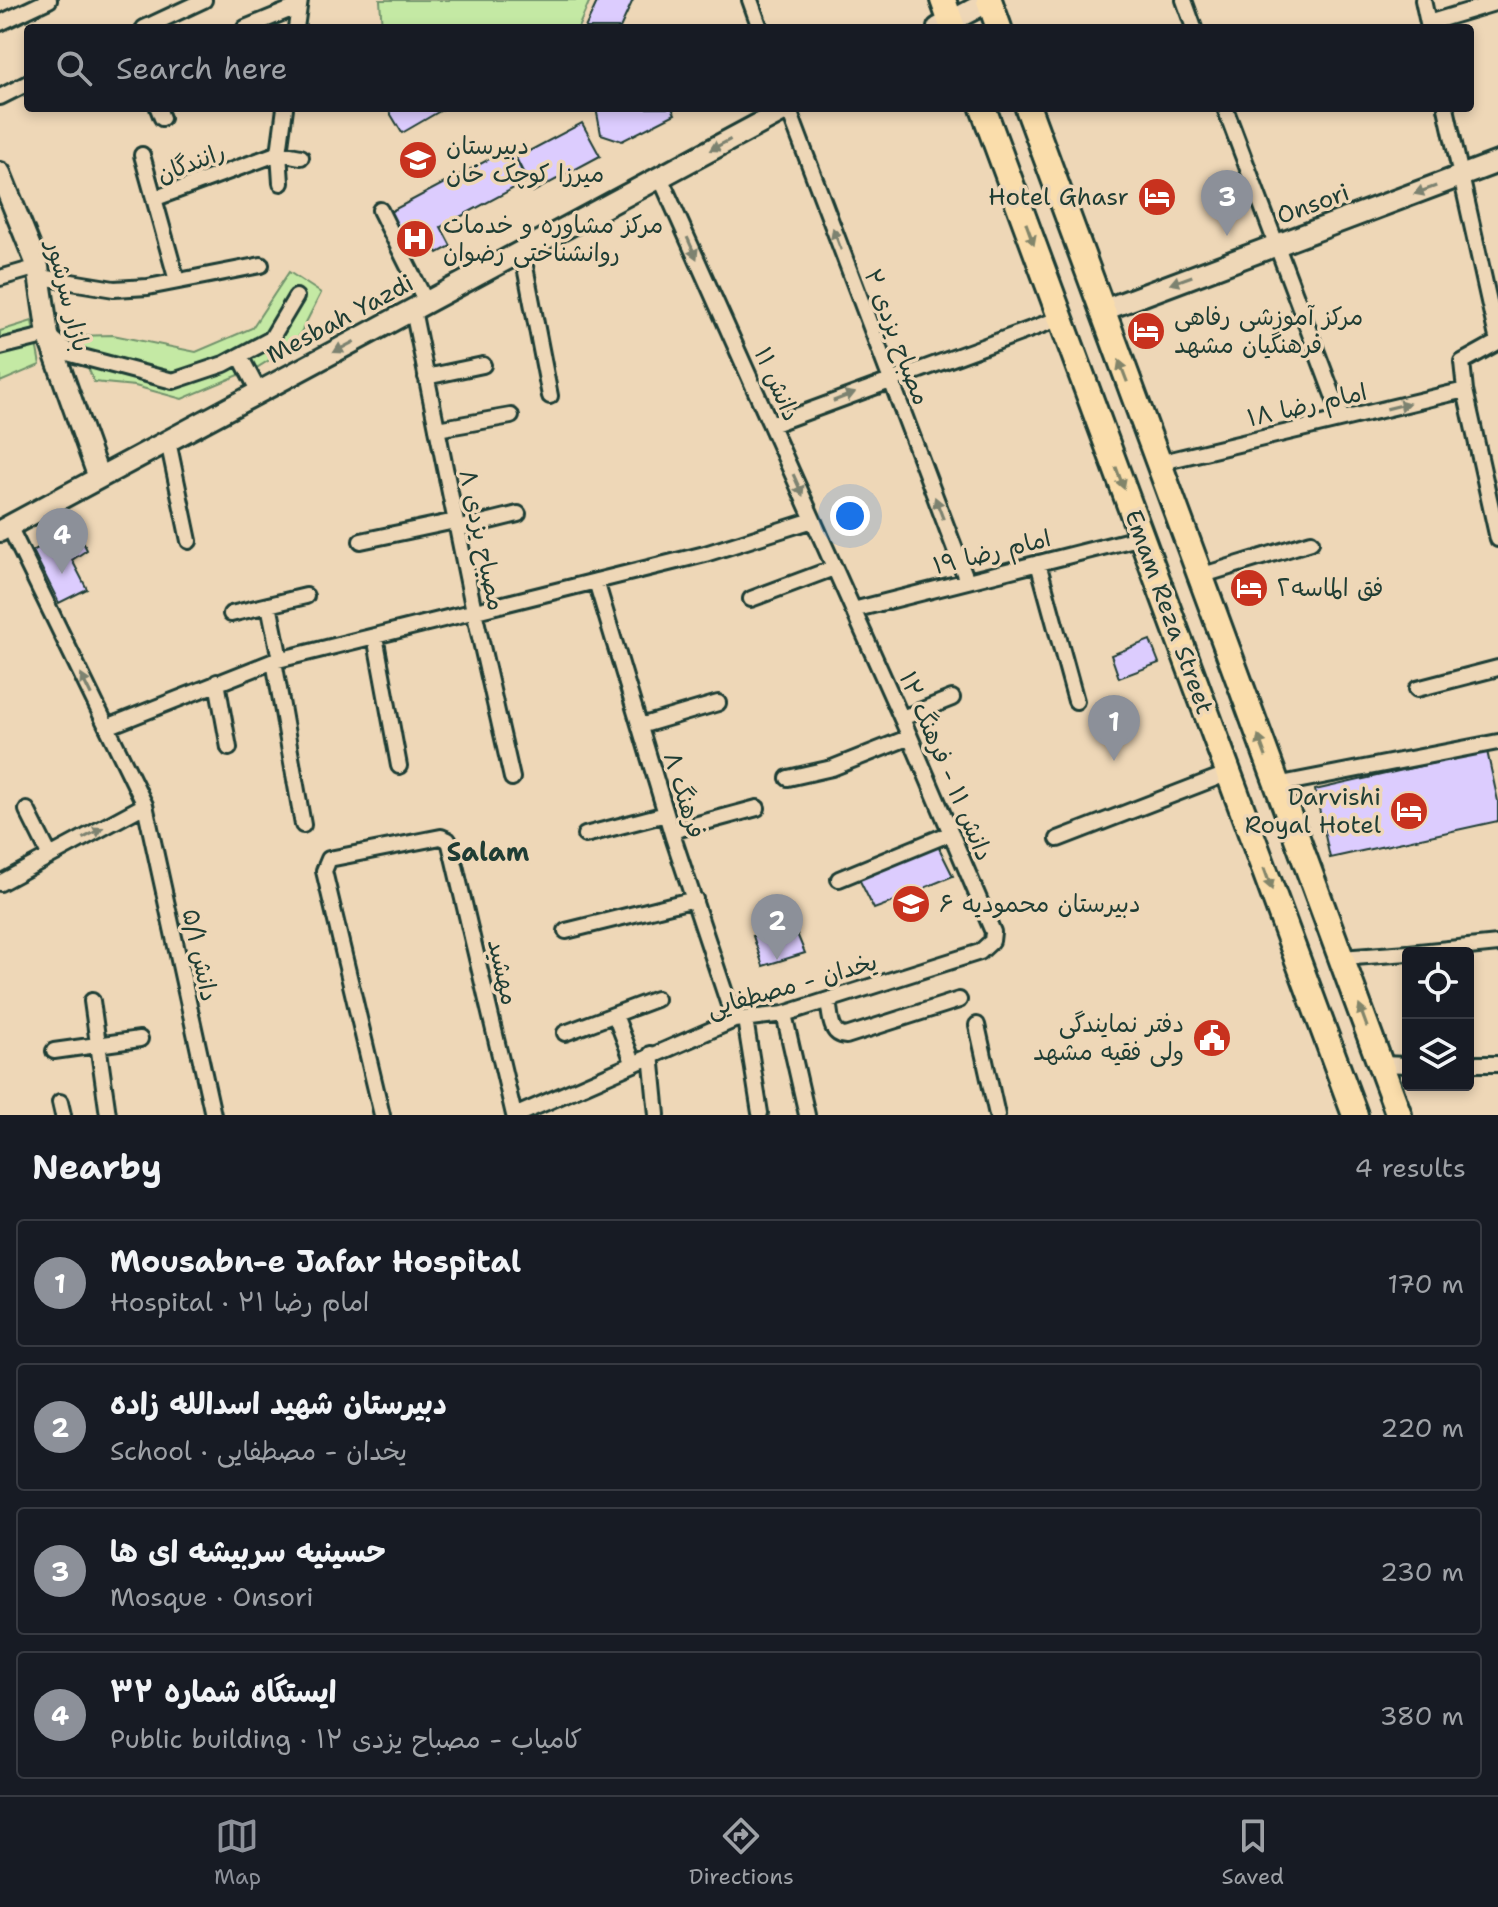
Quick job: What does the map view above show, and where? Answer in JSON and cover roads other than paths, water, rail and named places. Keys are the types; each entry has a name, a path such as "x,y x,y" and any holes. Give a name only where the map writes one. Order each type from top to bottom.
{"main road":[{"path":"946,19 990,0 998,24"},
{"name":"Mesbah Yazdi","path":"4,529 781,112"},
{"name":"Emam Reza Street","path":"984,112 1355,1115"},
{"name":"Emam Reza Street","path":"1029,112 1399,1115"},
{"name":"Onsori","path":"1101,311 1498,162"},
{"name":"بازار سرشور","path":"0,173 40,272 48,335 99,478"}],"street":[{"path":"0,23 49,0"},
{"path":"149,24 171,7 204,0"},
{"path":"750,0 759,24"},
{"path":"1184,0 1193,24"},
{"path":"1423,0 1428,24"},
{"path":"1431,24 1498,2"},
{"path":"254,24 300,3"},
{"path":"297,24 300,3"},
{"path":"0,97 24,85"},
{"path":"281,183 279,153 284,112"},
{"name":"مصباح یزدی ۲","path":"790,112 967,581"},
{"path":"1227,112 1342,419"},
{"path":"1447,112 1498,342 1462,362 1465,390 1494,493 1498,539"},
{"path":"279,153 301,157"},
{"name":"رانندگان","path":"177,281 156,198 279,153"},
{"path":"142,155 156,198"},
{"name":"دانش ۱۱","path":"660,177 853,610"},
{"name":"مصباح یزدی ۸","path":"380,210 420,306 426,377 512,778"},
{"path":"522,251 550,396"},
{"path":"0,278 40,272 114,289 148,287 261,265"},
{"path":"0,347 48,335 71,354 173,381 224,364 271,339 296,297"},
{"path":"771,425 1061,318"},
{"path":"240,356 259,392"},
{"path":"426,377 483,365"},
{"name":"امام رضا ۱۸","path":"1158,463 1465,390"},
{"path":"437,429 511,416"},
{"path":"168,441 189,541"},
{"path":"361,541 518,514"},
{"path":"107,727 277,660 705,554 813,520"},
{"name":"دانش ۵/۱","path":"4,529 145,805 213,1115"},
{"name":"امام رضا ۱۹","path":"853,610 1142,537"},
{"path":"1200,576 1311,542"},
{"path":"1038,563 1076,701"},
{"path":"751,599 834,568"},
{"name":"فرهنگ ۸","path":"596,581 666,814 740,1020 760,1113"},
{"path":"231,614 306,596"},
{"path":"269,605 303,825"},
{"name":"دانش ۱۱ - فرهنگ ۱۲","path":"853,610 993,932 992,941"},
{"path":"375,636 399,766"},
{"path":"1417,689 1498,668"},
{"path":"217,682 229,748"},
{"path":"902,718 952,698"},
{"path":"640,726 718,703"},
{"path":"788,778 832,768 910,737"},
{"path":"1276,785 1498,742"},
{"path":"1058,839 1229,773"},
{"path":"0,883 145,805"},
{"path":"672,831 757,808"},
{"path":"27,810 50,856"},
{"path":"585,835 666,814"},
{"path":"839,879 951,833"},
{"name":"مهشید","path":"382,1115 324,871 325,864 329,859 441,837 448,840 516,1115"},
{"path":"566,931 695,899"},
{"name":"یخدان - مصطفایی","path":"516,1115 651,1054 740,1020 784,1014 828,1001 980,952 992,941"},
{"path":"1468,947 1498,944"},
{"path":"1341,958 1402,953"},
{"path":"565,1033 656,999"},
{"path":"828,1001 833,1031 846,1036 959,1000"},
{"path":"92,1001 108,1115"},
{"path":"784,1014 807,1115"},
{"path":"615,1015 633,1062"},
{"path":"977,1025 997,1115"},
{"path":"54,1051 140,1039"},
{"path":"651,1054 657,1115"},
{"path":"1381,1064 1402,1065"},
{"path":"1474,1064 1498,1064"}],"place":[{"name":"دبیرستان میرزا کوچک خان","path":"418,160"},
{"name":"Hotel Ghasr","path":"1157,197"},
{"name":"حسینیه سربیشه ای ها","path":"1227,236"},
{"name":"مرکز مشاوره و خدمات روانشناختی رضوان","path":"415,239"},
{"name":"مرکز آموزشی رفاهی فرهنگیان مشهد","path":"1146,331"},
{"name":"ایستگاه شماره ۳۲","path":"62,574"},
{"name":"فق الماسه٢","path":"1249,588"},
{"name":"Mousabn-e Jafar Hospital","path":"1114,761"},
{"name":"Darvishi Royal Hotel","path":"1409,811"},
{"name":"دبیرستان محمودیه ۶","path":"911,904"},
{"name":"دبیرستان شهید اسدالله زاده","path":"777,960"},
{"name":"دفتر نمایندگی ولی فقیه مشهد","path":"1212,1038"}],"district":[{"name":"Salam","path":"488,852"}]}
